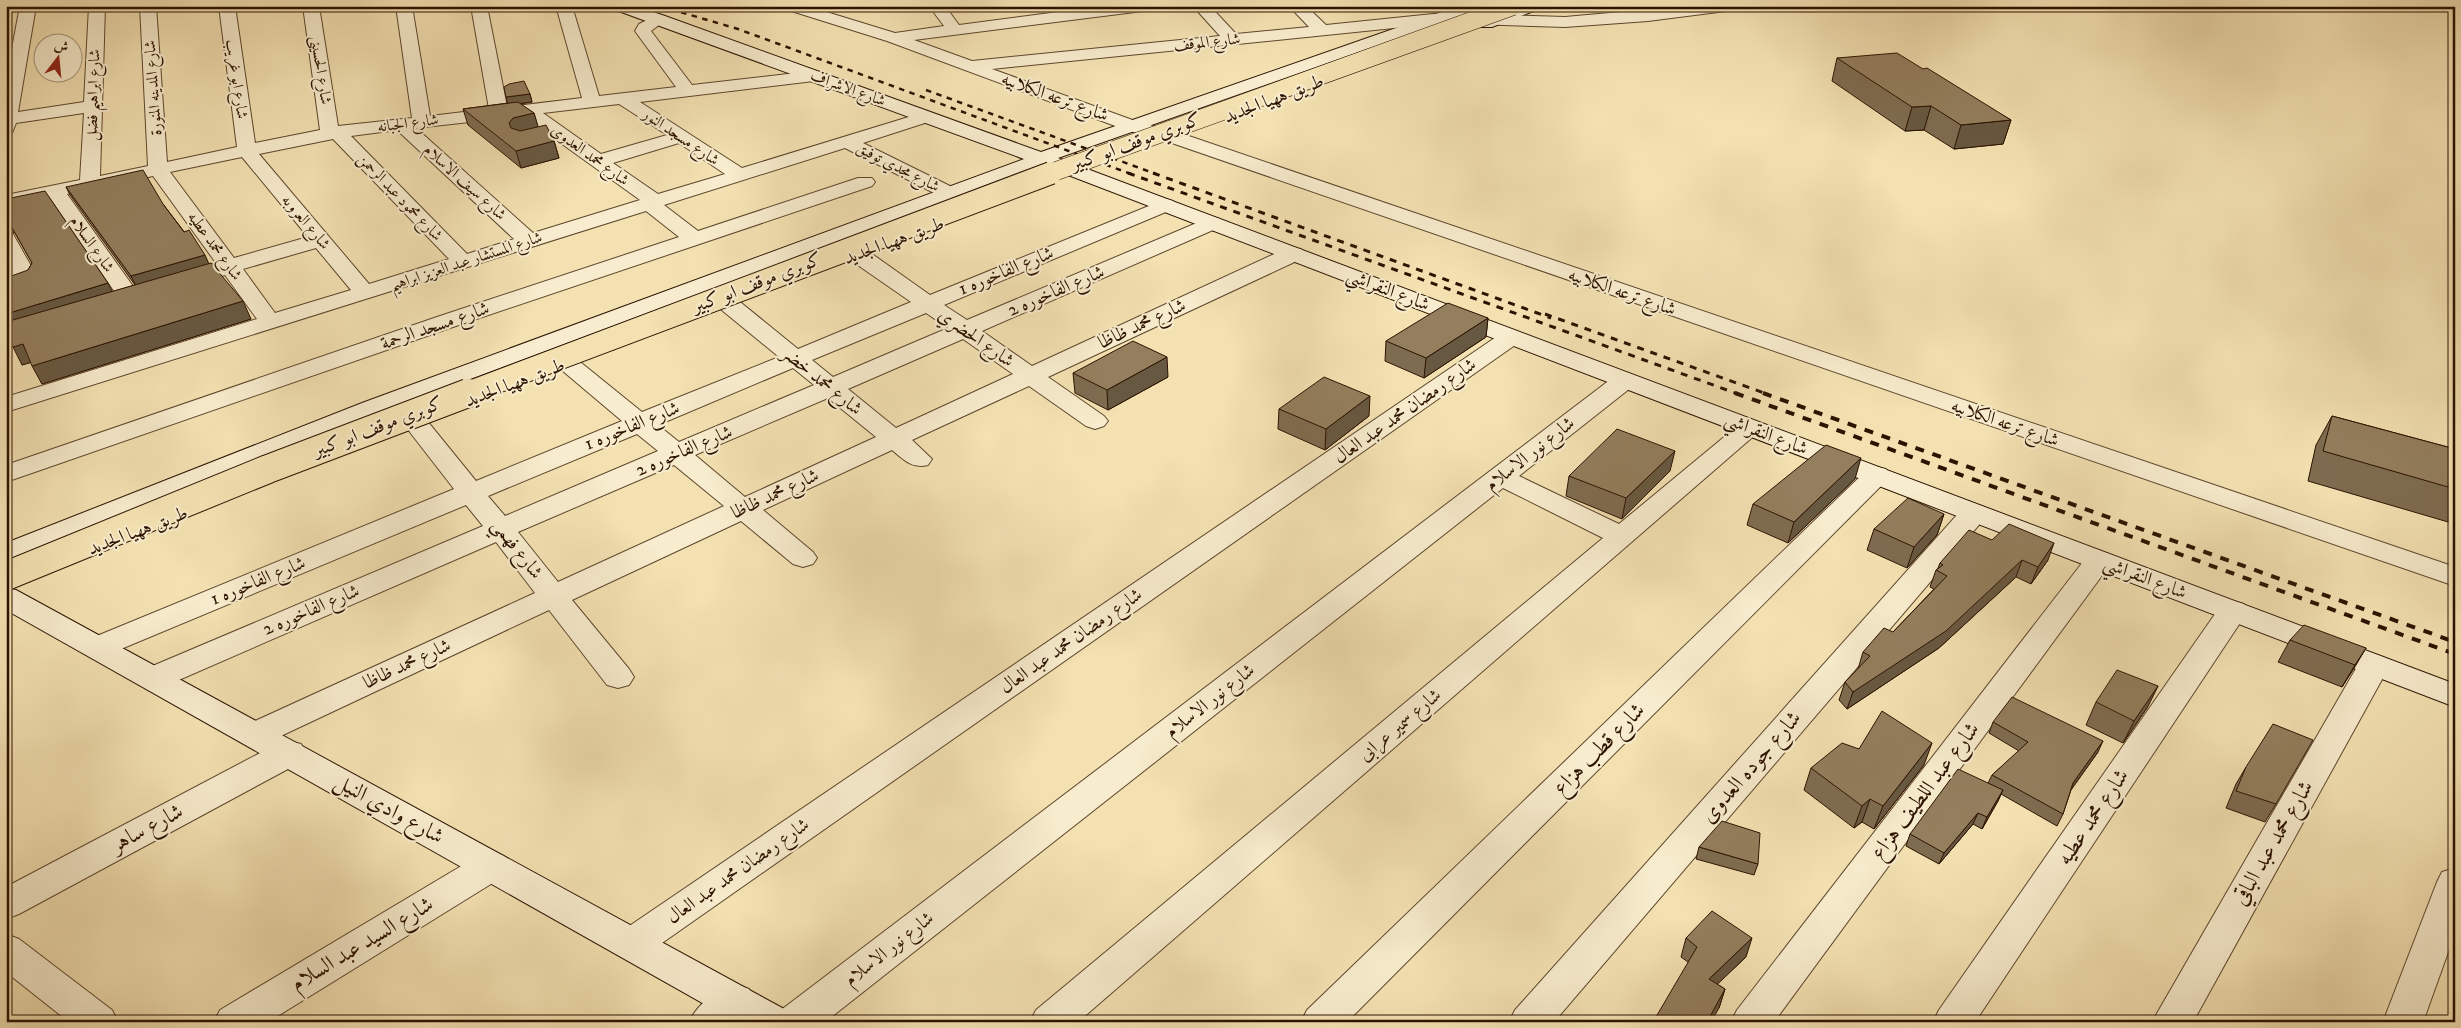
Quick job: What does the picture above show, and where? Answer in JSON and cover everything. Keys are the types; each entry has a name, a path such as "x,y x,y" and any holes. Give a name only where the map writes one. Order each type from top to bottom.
{"main road":[{"name":"كوبري موقف ابو كبير","path":"6,560 259,458 946,200 1501,10"},
{"name":"كوبري موقف ابو كبير","path":"6,576 268,469 948,210 1501,10"}],"street":[{"path":"28,6 7,122 92,106"},
{"name":"شارع ابراهيم فضل","path":"90,184 97,6"},
{"name":"شارع المدينه المنورة","path":"148,6 158,169"},
{"name":"شارع ابو غريب","path":"227,6 247,152"},
{"name":"شارع الحسينى","path":"311,6 334,133"},
{"path":"404,6 422,121"},
{"path":"479,6 499,112"},
{"path":"564,6 592,101"},
{"name":"شارع الاشراف","path":"618,6 659,19 1078,172"},
{"name":"شارع ترعه الكلابيه","path":"790,6 893,38 1132,126 1172,137 2455,577"},
{"path":"937,6 955,30"},
{"path":"893,38 955,30 1054,12 1112,10 1143,6"},
{"path":"1201,6 1232,39"},
{"path":"1297,6 1322,30"},
{"name":"طريق ههيا الجديد","path":"6,553 371,408 1041,159 1063,149 1132,126 1435,12 1474,6"},
{"name":"طريق ههيا الجديد","path":"6,582 566,362 1334,77 1501,10 1534,6"},
{"path":"1435,12 1501,10 1565,22 1648,16 1726,6"},
{"path":"1787,6 1830,6"},
{"path":"1112,10 1144,48"},
{"name":"شارع الموقف","path":"971,66 1368,26 1435,12"},
{"path":"1356,13 1368,26"},
{"path":"659,19 645,27 643,31 687,90"},
{"name":"شارع الجبانه","path":"6,201 334,133 400,123 814,76"},
{"name":"شارع مسجد النور","path":"622,98 740,176"},
{"name":"شارع محمد العدوى","path":"525,109 598,161 695,239"},
{"name":"شارع المستشار عبد العزيز ابراهيم","path":"6,404 925,117"},
{"name":"شارع سيف الاسلام","path":"400,123 529,241"},
{"name":"شارع محمود عبد الرحمن","path":"334,133 463,262"},
{"path":"533,138 559,133"},
{"path":"598,161 681,137"},
{"name":"شارع مجدي توفيق","path":"847,142 949,193"},
{"name":"شارع العروبه","path":"247,152 365,293"},
{"name":"شارع محمد عطيه","path":"158,169 270,323"},
{"name":"شارع النقراشي","path":"1078,172 1510,338 2455,696"},
{"name":"شارع مسجد الرحمة","path":"6,474 445,322 865,182"},
{"name":"شارع السلام","path":"55,192 129,296"},
{"name":"شارع الفاخوره 1","path":"98,647 1166,206"},
{"name":"شارع الفاخوره 2","path":"154,678 1213,223"},
{"path":"6,238 24,271 13,278"},
{"path":"193,277 321,240"},
{"name":"شارع الحضري","path":"857,254 1095,421"},
{"name":"شارع محمد ظاظا","path":"256,734 1294,254"},
{"name":"شارع محمد خضر","path":"726,302 919,459"},
{"name":"شارع رمضان محمد عبد العال","path":"632,944 1510,338"},
{"path":"566,362 803,558"},
{"name":"شارع نور الاسلام","path":"795,1022 1624,381"},
{"name":"شارع فهمي","path":"415,422 618,677"},
{"name":"شارع سمير عرابى","path":"1050,1022 1750,428"},
{"name":"شارع قطب هزاع","path":"1321,1022 1876,476"},
{"path":"1500,477 1622,536"},
{"name":"شارع جوده العدوى","path":"1529,1022 1974,513"},
{"name":"شارع عبد اللطيف هزاع","path":"1751,1022 2099,560"},
{"name":"شارع وادي النيل","path":"6,597 632,944 722,1011 772,1022"},
{"name":"شارع محمد عطيه","path":"1953,1022 2233,611"},
{"name":"شارع محمد عبد الباقي","path":"2172,1022 2374,665"},
{"name":"شارع ساهر","path":"6,904 289,753"},
{"name":"شارع السيد عبد السلام","path":"234,1022 491,866"},
{"path":"2403,1022 2455,882"},
{"path":"6,950 98,1022"}],"building":[{"path":"1897,53 1923,69 1927,68 2011,120 1961,125 1931,106 1912,107 1837,58"},
{"path":"524,81 530,94 506,97 504,87"},
{"path":"518,102 534,113 513,118 509,123 511,128 520,131 546,125 554,141 516,151 463,109"},
{"path":"143,170 163,204 184,232 189,230 205,255 131,276 66,187"},
{"path":"45,191 108,283 6,314 6,278 28,270 32,263 10,224 6,222 6,199"},
{"path":"211,263 243,301 32,366 23,344 13,347 6,335 6,322"},
{"path":"1448,303 1488,318 1426,358 1386,341"},
{"path":"1133,341 1167,357 1107,390 1073,373"},
{"path":"1324,377 1370,396 1326,429 1279,409"},
{"path":"2332,416 2455,449 2455,489 2323,451"},
{"path":"1617,429 1675,451 1626,498 1569,476"},
{"path":"1826,445 1861,458 1794,522 1753,504"},
{"path":"1908,498 1944,514 1914,547 1874,529"},
{"path":"2009,524 2054,543 2038,567 2022,560 1946,631 1853,692 1845,682 1870,656 1863,652 1884,628 1893,632 1947,576 1936,570 1943,565 1940,563 1969,530 1992,540"},
{"path":"2304,625 2366,648 2355,665 2290,640"},
{"path":"2117,670 2158,686 2134,721 2096,702"},
{"path":"2012,697 2103,741 2073,783 2063,814 1992,775 2028,742 1993,722"},
{"path":"1882,711 1932,743 1883,806 1870,799 1862,806 1811,768 1842,743 1859,749"},
{"path":"2273,724 2313,740 2276,804 2236,791 2246,767"},
{"path":"1958,769 2003,790 1987,817 1978,813 1944,853 1910,834"},
{"path":"1722,821 1760,833 1758,864 1699,847"},
{"path":"1712,911 1752,938 1709,979 1725,989 1707,1022 1653,1022 1697,947 1686,938"}],"railway":[{"path":"660,6 738,29 1131,174"},
{"path":"926,90 1156,174"},
{"path":"1128,173 1738,394"},
{"path":"1153,173 1551,318"},
{"path":"1545,314 1767,394"},
{"path":"1735,393 2455,654"},
{"path":"1763,393 2455,642"}]}
